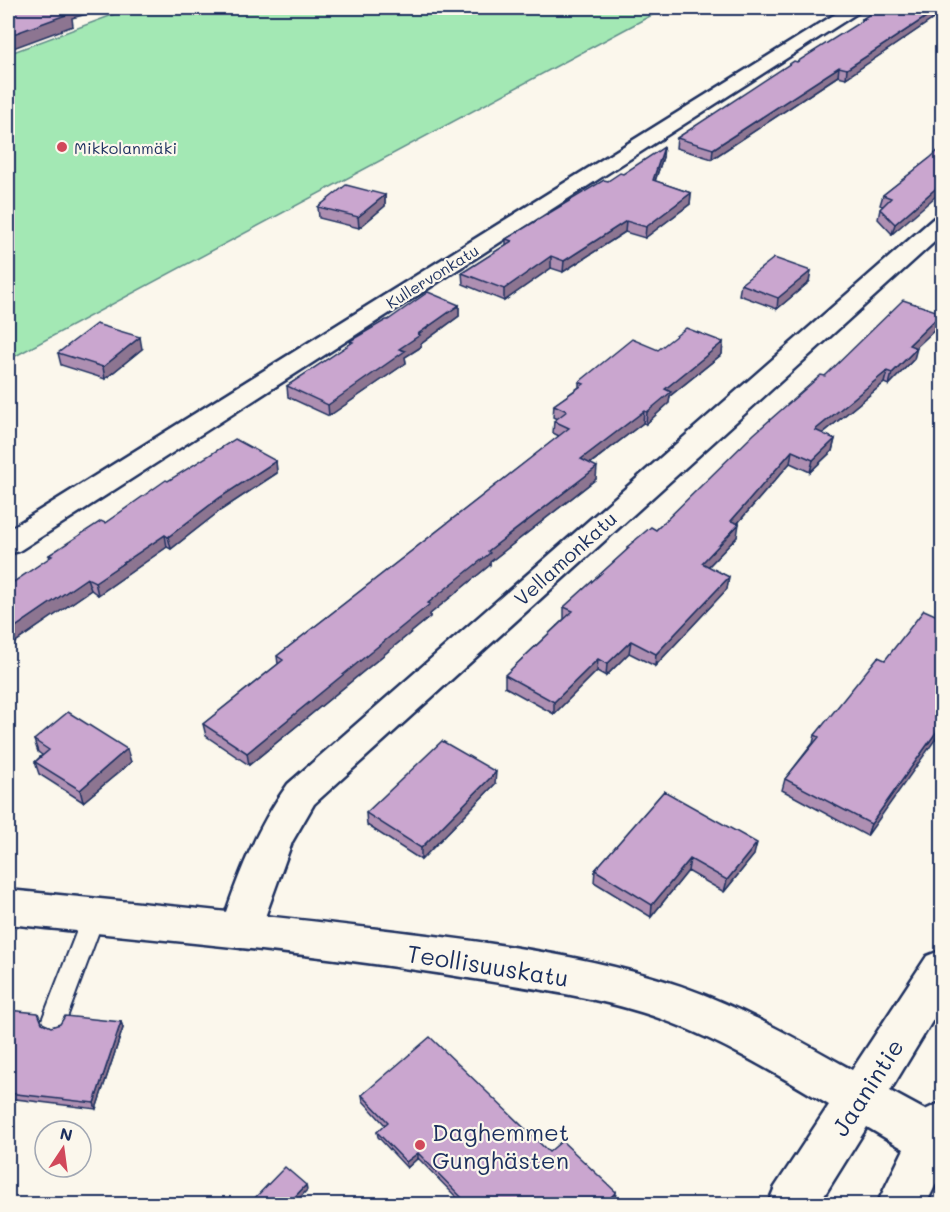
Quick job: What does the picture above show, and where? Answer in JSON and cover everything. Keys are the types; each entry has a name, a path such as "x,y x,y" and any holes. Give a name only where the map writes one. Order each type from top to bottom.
{"street":[{"name":"Kullervonkatu","path":"8,544 856,8"},
{"name":"Vellamonkatu","path":"241,930 273,836 301,794 942,223"},
{"name":"Teollisuuskatu","path":"8,907 241,930 535,970 617,988 679,1005 724,1024 763,1042 861,1098 940,1137"},
{"name":"Jaanintie","path":"792,1204 942,969"},
{"path":"901,1204 940,1137"}],"lane":[{"path":"54,1020 94,915"}],"green space":[{"path":"131,8 665,8 8,360 8,54"}],"building":[{"path":"8,8 62,8 71,13 8,36"},
{"path":"879,8 942,9 938,9 847,69 839,67 713,149 677,138 794,61 797,62 865,19 862,19"},
{"path":"664,147 653,180 691,193 646,227 626,221 564,261 551,256 504,289 462,273 512,241 506,239 604,180 608,181 620,173 623,174"},
{"path":"942,147 942,183 895,224 880,209 891,198 883,195"},
{"path":"346,185 385,195 358,217 318,207"},
{"path":"774,258 811,271 778,298 741,284"},
{"path":"428,292 459,305 399,349 405,351 328,405 287,386 353,342 350,341 388,320"},
{"path":"903,300 942,313 909,345 917,348 892,373 887,371 815,430 835,439 813,460 792,451 731,521 739,524 702,563 729,577 656,654 631,641 607,664 598,659 554,702 505,675 573,611 564,607 629,548 627,547 651,527 656,530 754,434 821,375 825,376"},
{"path":"96,324 140,337 103,367 58,353"},
{"path":"686,328 723,342 665,389 671,392 647,412 644,411 581,459 597,467 488,551 490,553 428,603 430,604 247,753 203,724 283,660 277,656 569,428 554,421 567,411 554,405 584,384 579,382 632,339 658,350"},
{"path":"235,439 276,461 219,498 168,537 165,535 95,582 87,578 8,632 8,586 52,556 49,555 101,521 105,523 166,480 168,481"},
{"path":"924,610 942,618 942,724 871,824 785,779 819,737 815,735 878,657 885,660"},
{"path":"68,712 127,749 80,790 35,762 49,750 34,740"},
{"path":"442,741 496,772 421,848 366,813"},
{"path":"664,791 757,843 727,880 690,859 652,905 595,870"},
{"path":"8,1010 38,1013 42,1023 51,1027 60,1024 65,1016 121,1022 94,1103 8,1093"},
{"path":"430,1037 549,1152 562,1141 616,1192 604,1204 468,1204 418,1153 406,1162 377,1132 388,1122 362,1095"},
{"path":"285,1167 306,1185 288,1204 249,1204"}],"place":[{"name":"Mikkolanmäki","path":"62,147"},
{"name":"Daghemmet Gunghästen","path":"420,1145"}]}
